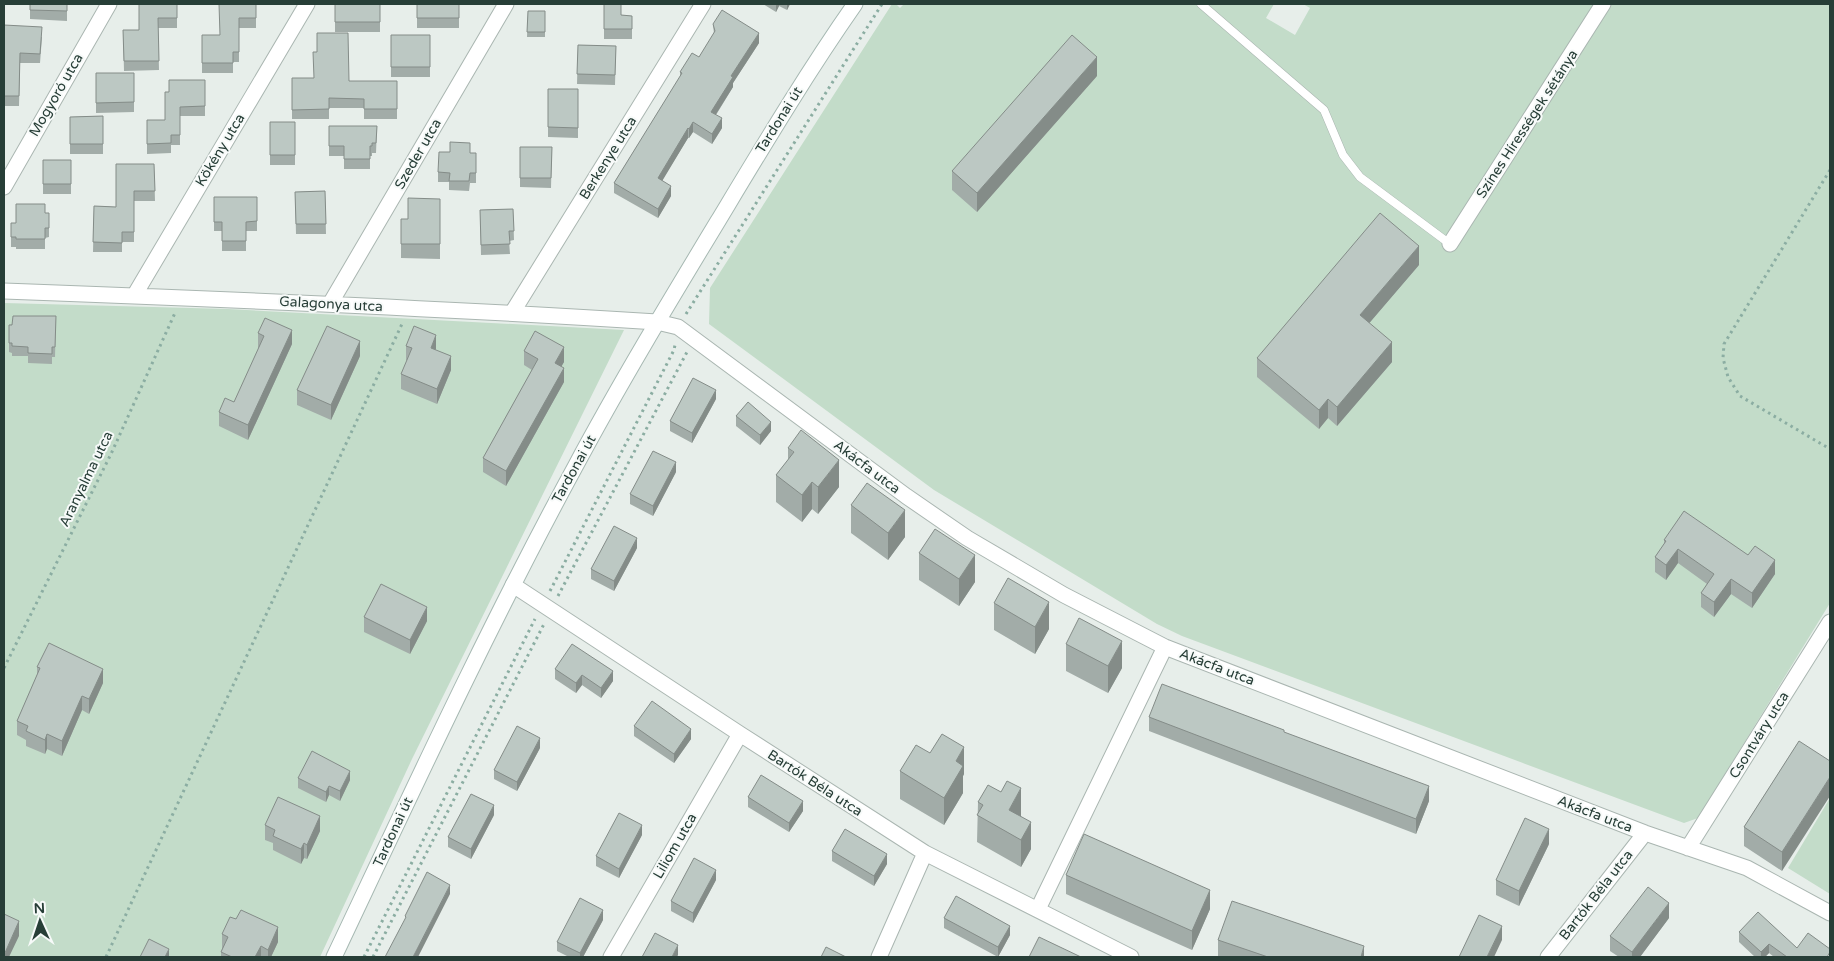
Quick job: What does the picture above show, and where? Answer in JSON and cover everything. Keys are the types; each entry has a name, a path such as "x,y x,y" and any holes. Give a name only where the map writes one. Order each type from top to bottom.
{"street":[{"name":"Mogyoró utca","path":"4,186 109,4"},
{"name":"Kökény utca","path":"134,296 306,4"},
{"name":"Szeder utca","path":"330,304 506,4"},
{"name":"Berkenye utca","path":"512,313 703,4"},
{"name":"Tardonai út","path":"334,957 461,687 576,464 657,322 767,140 825,46 855,4"},
{"name":"Színes Hírességek sétánya","path":"1450,244 1603,4"},
{"name":"Galagonya utca","path":"4,291 410,307 657,322"},
{"name":"Akácfa utca","path":"657,322 678,327 694,338 906,496 959,533 1064,595 1165,647 1644,833 1747,868 1830,913"},
{"name":"Bartók Béla utca","path":"513,585 925,853 1131,957"},
{"name":"Csontváry utca","path":"1688,848 1830,622"},
{"path":"1038,909 1165,647"},
{"name":"Liliom utca","path":"611,957 740,734"},
{"name":"Bartók Béla utca","path":"1548,957 1644,833"},
{"path":"879,957 925,853"}],"lane":[{"path":"1201,4 1324,110 1342,155 1360,177 1450,244"}],"path":[{"path":"373,957 674,350 678,327 882,4"},
{"path":"1830,170 1724,344 1723,358 1728,377 1740,396 1830,449"},
{"name":"Aranyalma utca","path":"4,668 111,454 182,297"},
{"path":"106,957 410,307"},
{"path":"364,957 547,607 694,338"}],"green space":[{"path":"892,4 896,4 900,8 904,4 1274,4 1266,18 1295,35 1310,8 1303,4 1830,4 1830,603 1698,818 1684,823 1182,636 1157,624 934,490 709,324 710,288"},
{"path":"4,303 228,309 624,330 412,759 320,957 4,957"},
{"path":"1830,798 1830,894 1788,868"}],"building":[{"path":"30,4 67,4 67,11 30,10"},
{"path":"139,4 177,4 177,18 158,18 159,61 124,61 123,30 139,30"},
{"path":"219,4 256,4 256,18 239,18 239,52 233,52 233,63 202,63 202,35 220,35"},
{"path":"335,4 380,4 380,22 335,22"},
{"path":"417,4 459,4 459,18 417,18"},
{"path":"604,4 621,4 621,15 632,16 632,29 604,29"},
{"path":"722,10 759,33 731,76 733,77 711,112 722,118 712,134 693,122 658,178 671,186 658,209 614,183 682,73 680,72 692,53 699,57 715,31 713,24"},
{"path":"528,11 545,11 545,32 527,32"},
{"path":"4,25 42,27 40,54 20,53 19,96 4,96"},
{"path":"317,33 348,33 349,81 397,81 397,109 364,109 364,99 329,98 329,109 292,110 292,78 314,78 313,52 317,52"},
{"path":"391,35 430,35 430,67 391,67"},
{"path":"1072,35 1097,57 977,193 952,171"},
{"path":"578,45 616,46 615,75 577,74"},
{"path":"96,73 134,73 134,102 96,103"},
{"path":"169,80 205,80 205,106 180,107 180,135 171,135 171,143 147,144 147,120 165,120 165,92 169,92"},
{"path":"548,89 578,89 578,128 548,127"},
{"path":"103,116 103,144 70,144 70,117"},
{"path":"270,122 295,122 295,155 270,155"},
{"path":"329,126 377,126 376,143 372,143 372,146 370,146 370,159 344,159 344,146 329,146"},
{"path":"450,142 470,143 470,153 476,153 476,173 470,173 469,181 449,181 450,173 438,172 439,152 450,152"},
{"path":"520,147 552,147 551,178 520,178"},
{"path":"43,160 71,160 71,184 43,184"},
{"path":"116,164 154,164 155,191 134,191 134,232 122,232 122,243 93,242 94,206 116,207"},
{"path":"325,191 326,224 296,224 295,192"},
{"path":"214,197 257,197 257,221 246,222 246,241 222,241 222,222 214,222"},
{"path":"408,198 440,199 440,244 401,244 401,219 408,219"},
{"path":"16,204 45,204 45,213 49,213 49,228 45,228 45,239 16,239 16,237 11,237 11,223 16,223"},
{"path":"513,209 514,231 509,231 510,244 481,245 480,210"},
{"path":"1380,213 1419,246 1360,315 1392,342 1337,407 1328,399 1319,410 1257,358"},
{"path":"13,316 56,316 55,347 52,347 52,354 28,353 28,347 12,346 12,343 9,343 9,325 12,325"},
{"path":"265,318 292,330 248,425 219,412 225,398 234,402 264,336 258,333"},
{"path":"327,326 360,341 331,405 297,390"},
{"path":"414,326 436,335 431,348 451,356 437,389 401,374 412,348 406,346"},
{"path":"535,331 564,347 555,363 564,368 506,471 483,458 538,359 524,351"},
{"path":"693,378 716,390 692,433 670,421"},
{"path":"748,402 771,422 760,435 736,416"},
{"path":"801,430 839,460 818,487 812,482 802,495 776,475 794,452 788,448"},
{"path":"653,451 676,462 653,506 630,494"},
{"path":"867,483 905,510 888,533 851,505"},
{"path":"1684,511 1748,555 1755,546 1775,560 1752,593 1731,579 1714,602 1701,593 1714,574 1678,549 1666,565 1655,557"},
{"path":"614,526 637,538 614,581 591,569"},
{"path":"935,529 975,555 959,579 919,553"},
{"path":"1008,578 1049,602 1035,627 994,603"},
{"path":"381,584 427,607 410,640 364,617"},
{"path":"1079,618 1122,641 1108,666 1066,644"},
{"path":"49,643 103,669 89,699 82,696 62,741 47,734 45,740 26,731 28,726 17,721 40,668 37,667"},
{"path":"572,644 613,671 601,688 582,675 576,683 555,669"},
{"path":"1162,684 1429,786 1416,819 1149,717"},
{"path":"652,701 691,729 674,754 634,726"},
{"path":"517,726 540,738 517,782 494,770"},
{"path":"942,734 964,747 956,761 963,766 944,798 900,771 916,745 930,753"},
{"path":"1799,741 1830,761 1830,777 1782,852 1744,827"},
{"path":"312,751 350,771 340,791 329,786 326,792 298,778"},
{"path":"761,775 803,801 789,823 748,797"},
{"path":"1007,781 1021,788 1009,810 1031,822 1021,840 977,815 983,805 978,802 988,785 1001,792"},
{"path":"471,794 494,805 471,849 448,837"},
{"path":"278,797 320,816 307,845 304,843 301,849 273,836 275,830 265,825"},
{"path":"619,813 642,825 619,869 596,856"},
{"path":"1525,818 1549,829 1519,891 1496,880"},
{"path":"845,829 887,854 874,876 832,851"},
{"path":"1084,834 1210,890 1192,931 1066,875"},
{"path":"694,858 716,870 693,913 671,901"},
{"path":"427,872 450,885 413,957 385,957 406,917"},
{"path":"1648,887 1669,903 1632,952 1610,936"},
{"path":"956,896 1010,926 998,947 944,918"},
{"path":"580,898 603,910 580,953 557,942"},
{"path":"1232,901 1364,946 1361,957 1268,957 1218,940"},
{"path":"241,910 278,927 268,950 261,946 255,957 232,957 221,952 228,937 222,934 230,917 236,919"},
{"path":"1758,912 1797,948 1808,933 1830,949 1827,957 1787,957 1769,944 1761,952 1739,932"},
{"path":"4,914 19,921 4,955"},
{"path":"1479,915 1502,926 1487,957 1459,957"},
{"path":"655,933 678,945 672,957 642,957"},
{"path":"1039,937 1081,957 1029,957"},
{"path":"149,939 169,949 165,957 140,957"},
{"path":"826,947 846,957 821,957"}]}
